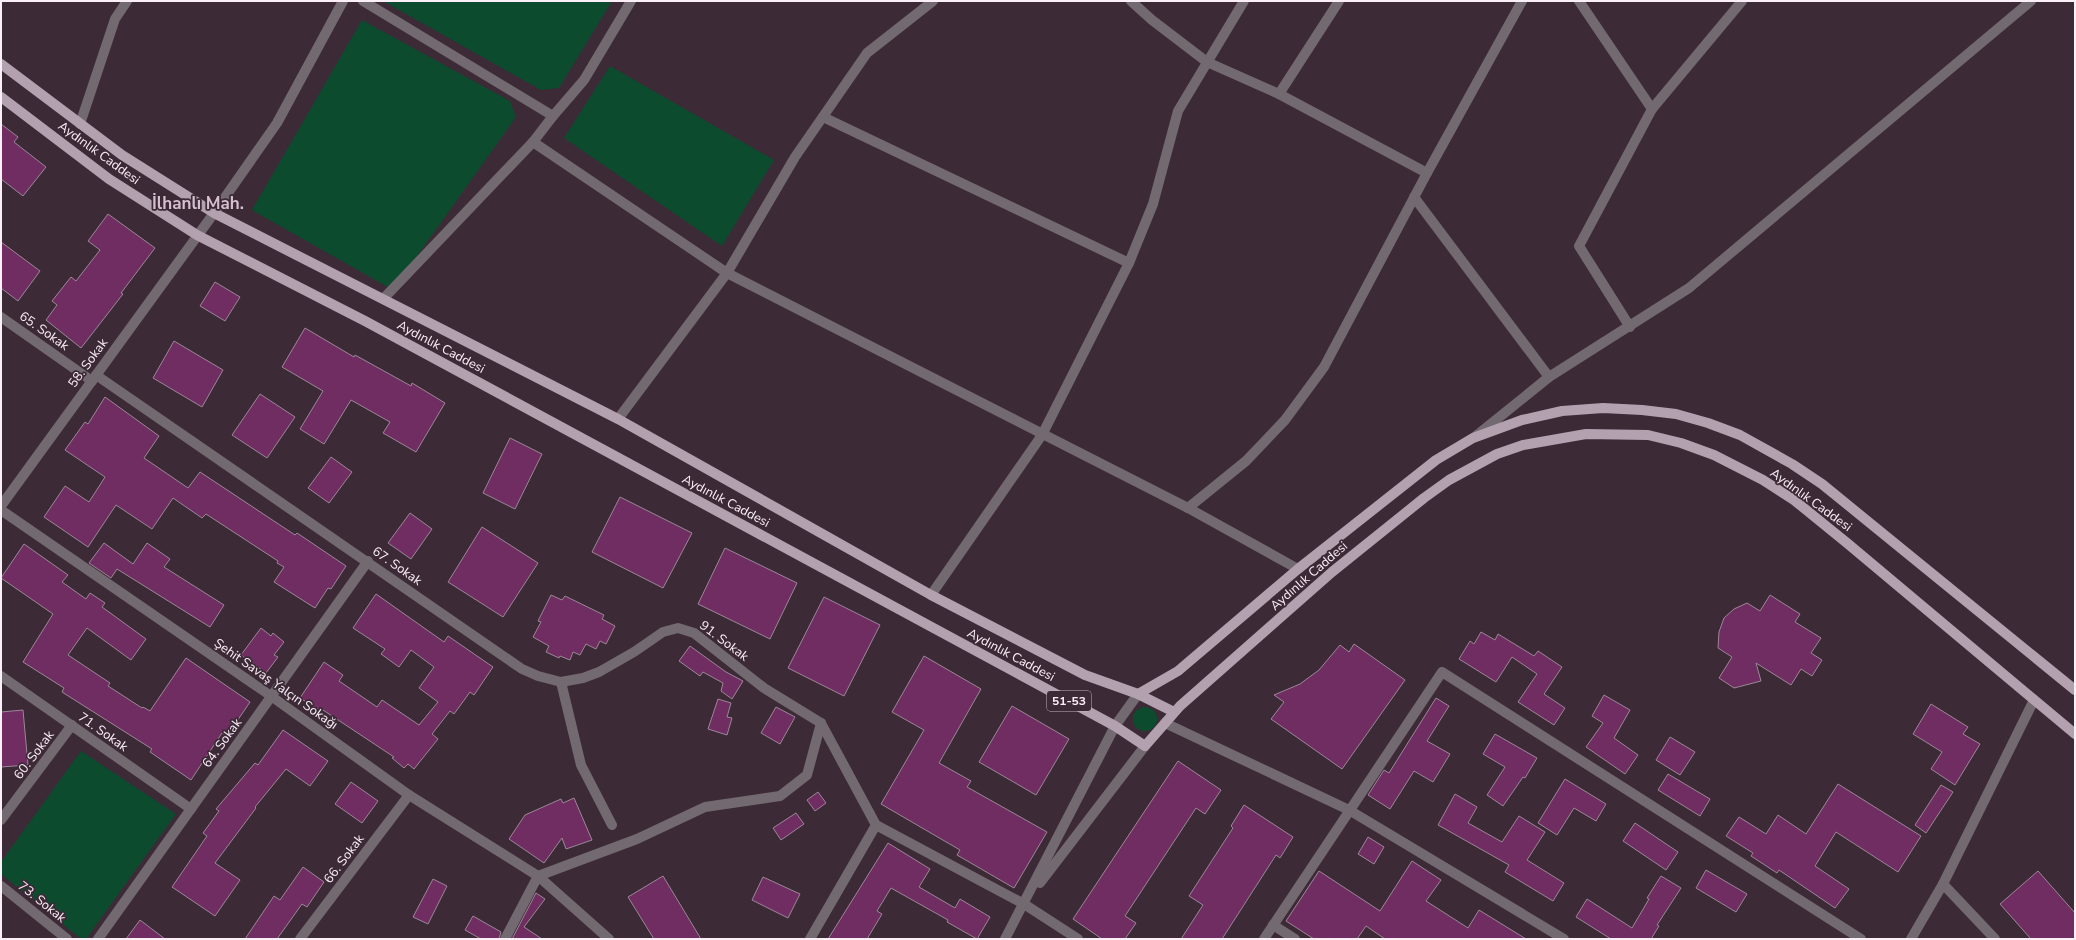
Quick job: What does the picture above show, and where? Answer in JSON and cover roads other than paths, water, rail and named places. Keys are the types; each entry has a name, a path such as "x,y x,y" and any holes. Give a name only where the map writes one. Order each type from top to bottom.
{"main road":[{"name":"Aydınlık Caddesi","path":"1,64 122,154 214,212 384,298 618,420 931,595 1085,675 1138,694 1178,671 1298,569 1436,460 1473,438 1522,420 1562,411 1603,408 1642,410 1676,414 1708,423 1740,435 1792,464 1822,484 2075,690"},
{"name":"Aydınlık Caddesi","path":"1,97 109,179 197,235 365,320 1115,726 1145,746 1174,712 1332,572 1424,498 1449,480 1497,454 1523,445 1586,434 1648,435 1681,443 1714,455 1763,480 1794,500 1841,538 2075,734"},
{"path":"1138,694 1174,712"}],"street":[{"path":"80,124 115,19 127,1"},
{"name":"58. Sokak","path":"1,506 277,124 343,1"},
{"path":"363,1 553,116"},
{"path":"384,298 533,142 584,80 631,1"},
{"path":"618,420 727,273 795,157 867,53 933,1"},
{"path":"1131,1 1152,20 1207,62 1279,94 1427,173"},
{"path":"931,595 1042,435 1129,263 1153,204 1178,112 1244,1"},
{"path":"1279,94 1339,1"},
{"path":"1188,508 1246,461 1285,420 1320,373 1427,173 1522,1"},
{"path":"1580,1 1652,109"},
{"path":"1630,327 1579,246 1652,109 1742,1"},
{"path":"1473,438 1549,377 1630,327 1689,288 2031,1"},
{"path":"823,117 1129,263"},
{"path":"533,142 727,273 1042,435 1188,508 1298,569"},
{"path":"1414,197 1549,377"},
{"name":"65. Sokak","path":"1,316 94,378"},
{"name":"67. Sokak","path":"94,378 368,561 522,669 538,676 561,682"},
{"name":"Şehit Savaş Yalçın Sokağı","path":"1,510 271,696 409,795 538,876 609,939"},
{"name":"64. Sokak","path":"98,939 368,561"},
{"name":"91. Sokak","path":"561,682 583,678 609,667 672,628 684,629 694,633 714,647 764,688 821,723"},
{"path":"1264,939 1442,672 1861,939"},
{"name":"71. Sokak","path":"1,676 190,809"},
{"path":"561,682 581,765 612,825"},
{"path":"1005,939 1115,726 1138,694"},
{"path":"1912,939 1943,884 2034,700"},
{"path":"821,723 876,825 1024,904 1078,939"},
{"path":"505,939 538,876 637,839 705,807 780,796 807,775 821,723"},
{"path":"1165,723 1349,810 1564,939"},
{"name":"60. Sokak","path":"1,820 72,725"},
{"path":"1024,904 1145,746"},
{"name":"66. Sokak","path":"300,939 409,795"},
{"path":"810,939 876,825"},
{"path":"1943,884 1995,939"},
{"name":"73. Sokak","path":"1,886 67,939"},
{"path":"1273,925 1294,939"}],"district":[{"name":"İlhanlı Mah.","path":"198,203"}]}
